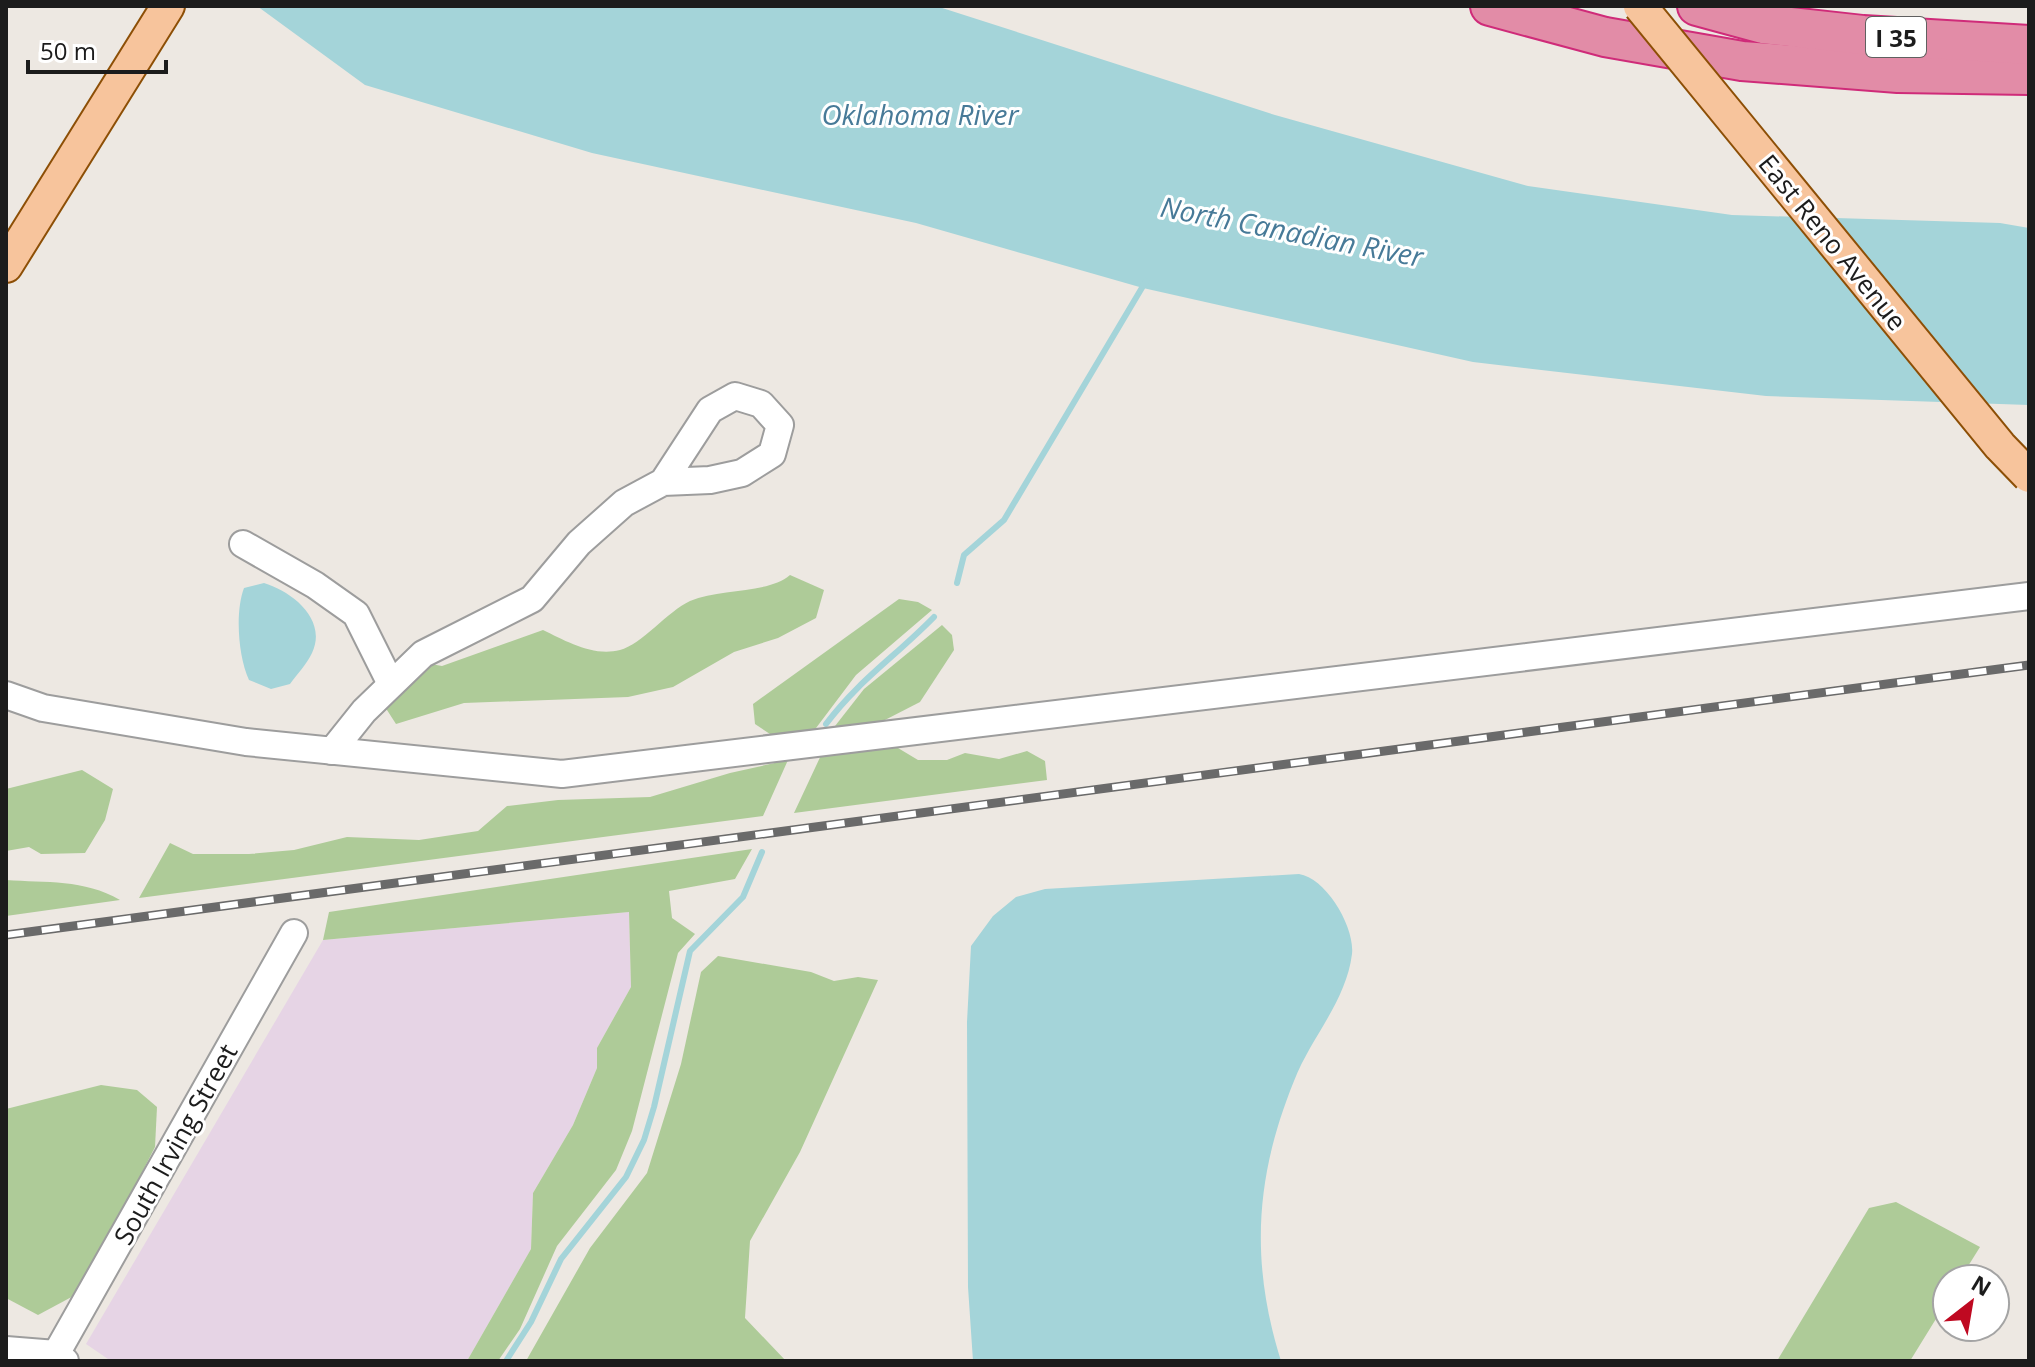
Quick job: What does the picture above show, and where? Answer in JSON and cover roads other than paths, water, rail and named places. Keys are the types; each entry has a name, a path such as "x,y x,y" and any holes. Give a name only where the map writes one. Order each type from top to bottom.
{"highway":[{"path":"1490,6 1605,37 1742,61 1898,73 2029,75"},
{"name":"I 35","path":"1697,6 1763,24 1863,35 2029,45"}],"main road":[{"path":"6,266 168,6"},
{"name":"East Reno Avenue","path":"1640,6 1949,385 2029,476"}],"street":[{"path":"332,751 338,739 423,654 532,599 579,543 624,503 663,482"},
{"path":"243,544 315,585 356,614 391,684"},
{"path":"6,695 43,708 246,742 562,774 1043,719 2029,596"},
{"name":"South Irving Street","path":"60,1358 294,933"},
{"path":"6,1350 60,1358"}],"water":[{"name":"Oklahoma River","path":"257,6 936,6 1275,115 1528,186 1732,215 2000,223 2029,228 2029,405 1766,396 1473,362 1143,288 916,223 592,153 365,85"},
{"path":"264,583 285,593 304,608 315,629 316,641 305,665 290,684 271,689 249,680 239,634 239,609 244,588"},
{"path":"1299,874 1319,884 1337,905 1349,931 1352,954 1343,988 1294,1081 1271,1151 1261,1220 1261,1254 1264,1289 1281,1361 973,1361 968,1287 967,1022 971,946 993,916 1016,897 1045,889"}],"waterway":[{"path":"957,583 964,555 1004,520 1146,281"},
{"path":"826,724 865,681 934,617"},
{"path":"506,1361 531,1322 561,1259 626,1177 644,1140 654,1107 690,951 743,897 762,852"}],"railway":[{"path":"6,935 2029,665"}],"water label":[{"name":"North Canadian River","path":"1292,231"}]}
